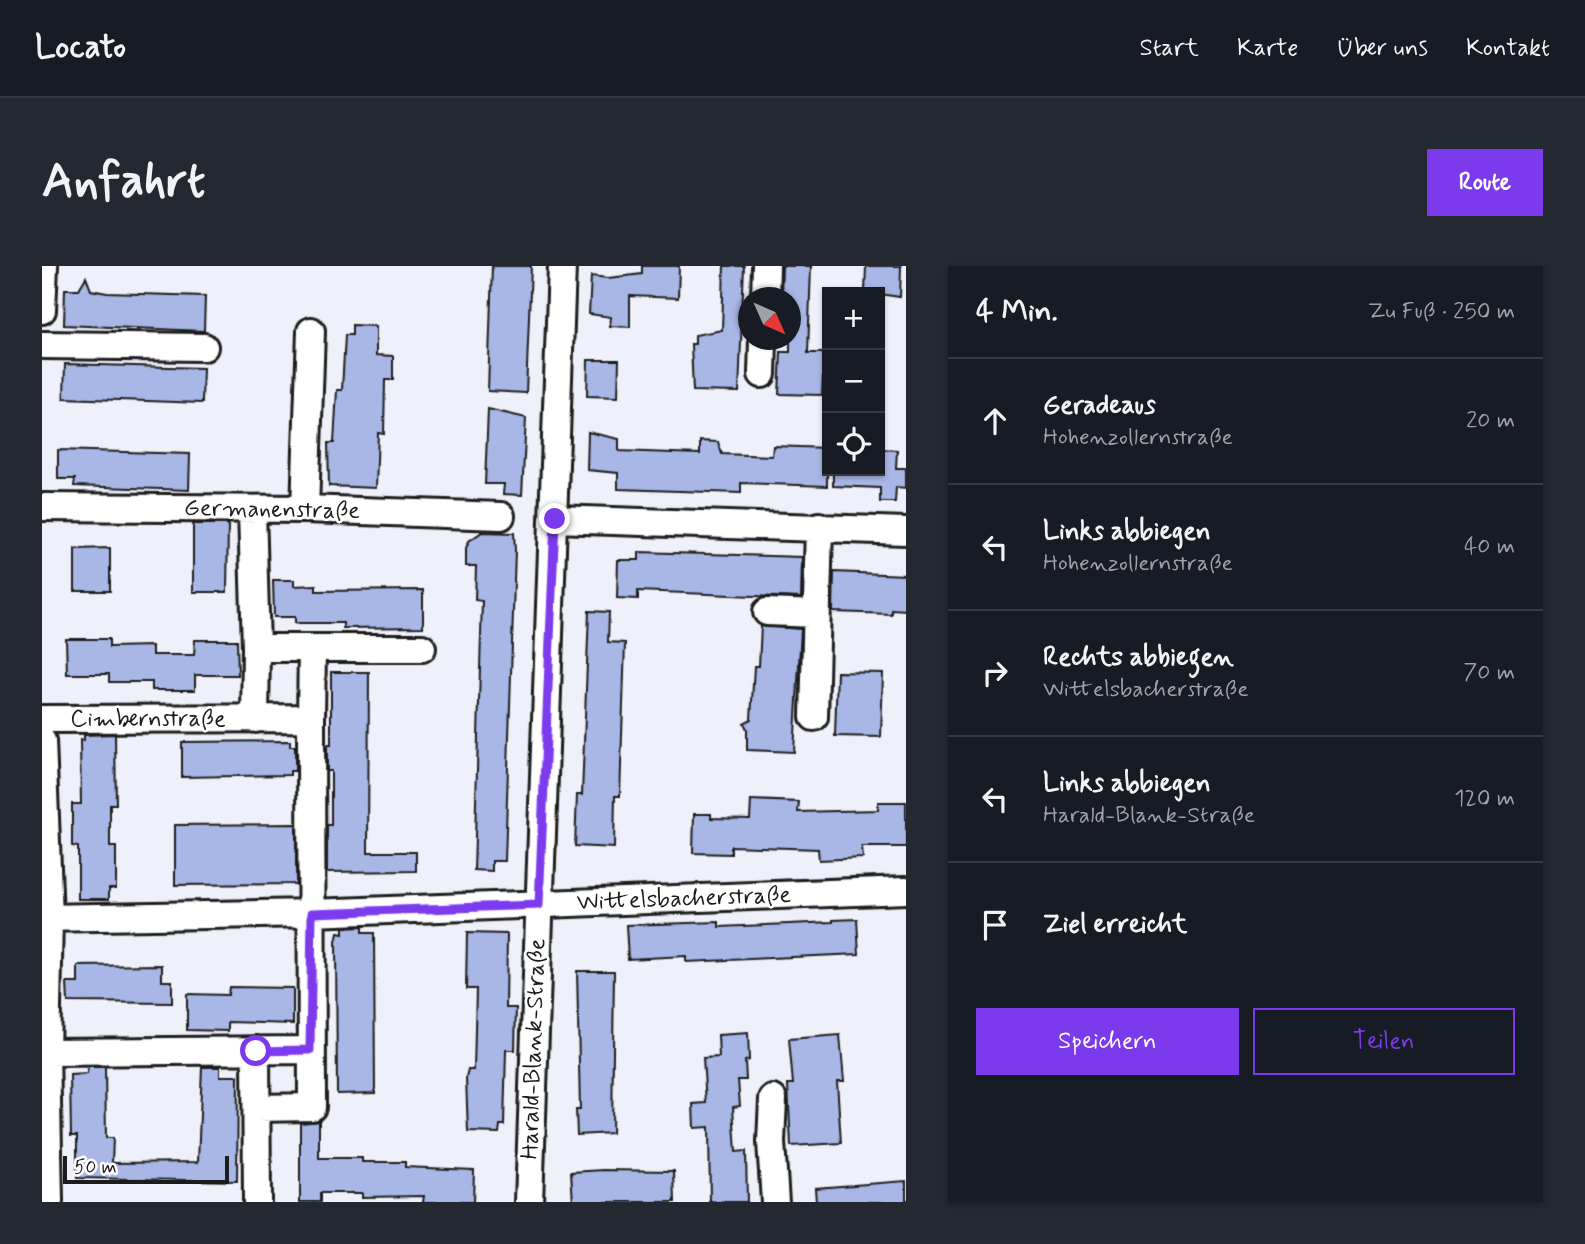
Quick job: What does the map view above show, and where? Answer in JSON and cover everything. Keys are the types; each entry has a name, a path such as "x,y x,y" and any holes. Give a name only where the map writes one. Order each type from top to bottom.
{"street":[{"path":"42,310 44,266"},
{"name":"Harald-Blank-Straße","path":"529,1202 562,266"},
{"path":"765,287 766,266"},
{"path":"305,509 311,331"},
{"path":"42,345 205,347"},
{"path":"762,374 763,350"},
{"name":"Germanenstraße","path":"42,507 305,509 501,516"},
{"name":"Cimbernstraße","path":"252,510 255,719"},
{"path":"555,519 906,531"},
{"path":"814,717 819,526"},
{"path":"767,612 816,614"},
{"path":"256,648 422,648"},
{"path":"257,1108 312,1107 312,648"},
{"name":"Cimbernstraße","path":"42,719 311,718"},
{"path":"42,741 48,1202 42,1202"},
{"name":"Wittelsbacherstraße","path":"46,918 312,913 906,890"},
{"path":"46,1052 310,1050"},
{"path":"256,1051 257,1202"},
{"path":"773,1099 771,1142 775,1202"}],"building":[{"path":"492,266 531,266 526,393 488,391"},
{"path":"642,266 679,266 678,298 630,296 630,327 610,326 611,317 589,314 591,276 608,278 642,274"},
{"path":"724,266 744,266 743,287 738,287 739,392 693,391 691,344 695,344 695,335 722,330"},
{"path":"782,266 811,266 808,353 822,353 822,395 779,394 781,352 801,350 801,287 781,287"},
{"path":"866,266 901,266 900,297 885,295 885,287 865,287"},
{"path":"86,277 91,290 107,293 205,296 204,331 64,325 65,289 79,289"},
{"path":"352,325 376,326 376,355 393,356 393,380 385,380 384,434 378,433 376,488 329,486 328,443 334,443 337,390 342,390 345,335 352,335"},
{"path":"588,360 619,360 618,397 587,396"},
{"path":"65,364 203,368 202,403 64,398"},
{"path":"488,409 526,418 522,495 503,494 504,484 485,484"},
{"path":"588,432 619,439 619,451 700,454 700,441 718,442 722,454 772,456 773,446 822,448 822,476 827,476 827,486 741,483 741,493 618,489 618,473 587,470"},
{"path":"885,449 897,450 896,468 906,468 906,488 896,487 895,502 880,502 880,488 833,486 833,476 885,476"},
{"path":"58,450 190,454 189,490 74,486 75,479 58,479"},
{"path":"193,524 228,524 227,592 193,592"},
{"path":"482,532 514,533 515,550 505,861 492,861 492,871 474,870 482,601 475,600 476,566 466,566 466,548 469,541"},
{"path":"110,548 110,591 75,591 75,549"},
{"path":"639,552 802,557 801,598 638,591 638,599 617,598 618,560 639,560"},
{"path":"834,572 906,575 906,610 891,609 891,614 833,612"},
{"path":"273,580 294,580 294,586 316,585 316,591 423,590 423,627 343,628 343,623 295,623 295,617 274,617"},
{"path":"589,611 609,612 608,642 625,643 620,796 615,796 614,848 575,846 577,795 582,795"},
{"path":"761,626 801,629 794,752 747,750 747,729 744,723 751,719 754,666 759,666"},
{"path":"66,639 109,639 109,647 152,646 152,655 194,655 195,640 237,640 238,675 195,675 195,690 152,690 152,682 109,682 109,674 67,674"},
{"path":"331,672 369,672 368,852 416,852 416,871 327,872 327,825 331,825 331,771 327,771 327,745 331,745"},
{"path":"837,672 883,673 881,737 835,736"},
{"path":"115,734 116,804 110,804 110,847 116,847 116,888 109,888 109,899 78,899 78,847 72,846 72,804 81,804 80,740 84,740 84,735"},
{"path":"290,741 290,746 295,746 295,771 290,771 290,775 182,777 182,742"},
{"path":"751,800 799,802 798,812 878,810 878,802 906,802 906,847 862,847 863,858 819,860 818,849 731,846 731,854 693,853 694,814 711,814 711,818 750,819"},
{"path":"296,824 296,884 175,885 175,825"},
{"path":"857,919 859,954 686,962 686,956 628,959 626,925 719,922 719,927"},
{"path":"362,927 362,933 374,933 375,1093 337,1094 336,942 338,933 343,934 343,928"},
{"path":"467,933 507,934 506,1008 516,1008 515,1050 506,1050 504,1125 500,1125 499,1133 468,1132 466,1078 468,1070 474,1070 476,989 466,989"},
{"path":"162,965 162,981 172,981 172,1003 68,1002 67,983 78,983 78,966"},
{"path":"577,971 614,971 612,1133 577,1135 576,1110 580,1110"},
{"path":"229,987 293,988 293,1024 228,1022 228,1031 187,1030 187,994 228,995"},
{"path":"748,1033 749,1060 745,1061 746,1080 738,1080 740,1106 733,1107 736,1152 746,1151 747,1202 710,1202 709,1127 694,1128 693,1104 706,1103 703,1058 719,1057 718,1035"},
{"path":"840,1035 844,1081 837,1081 841,1143 791,1146 788,1084 793,1084 789,1039"},
{"path":"88,1067 105,1067 106,1138 113,1138 112,1163 198,1162 202,1067 220,1067 220,1076 238,1076 237,1181 77,1178 77,1136 71,1136 70,1075 87,1074"},
{"path":"319,1121 319,1158 362,1158 362,1162 405,1162 405,1167 474,1170 473,1202 423,1202 424,1196 362,1197 362,1193 320,1193 320,1202 300,1202 300,1123"},
{"path":"674,1171 675,1202 573,1202 571,1172"},
{"path":"906,1181 906,1202 816,1202 815,1188"}],"route":[{"path":"256,1051 310,1050 312,913 539,905 555,519"}]}
